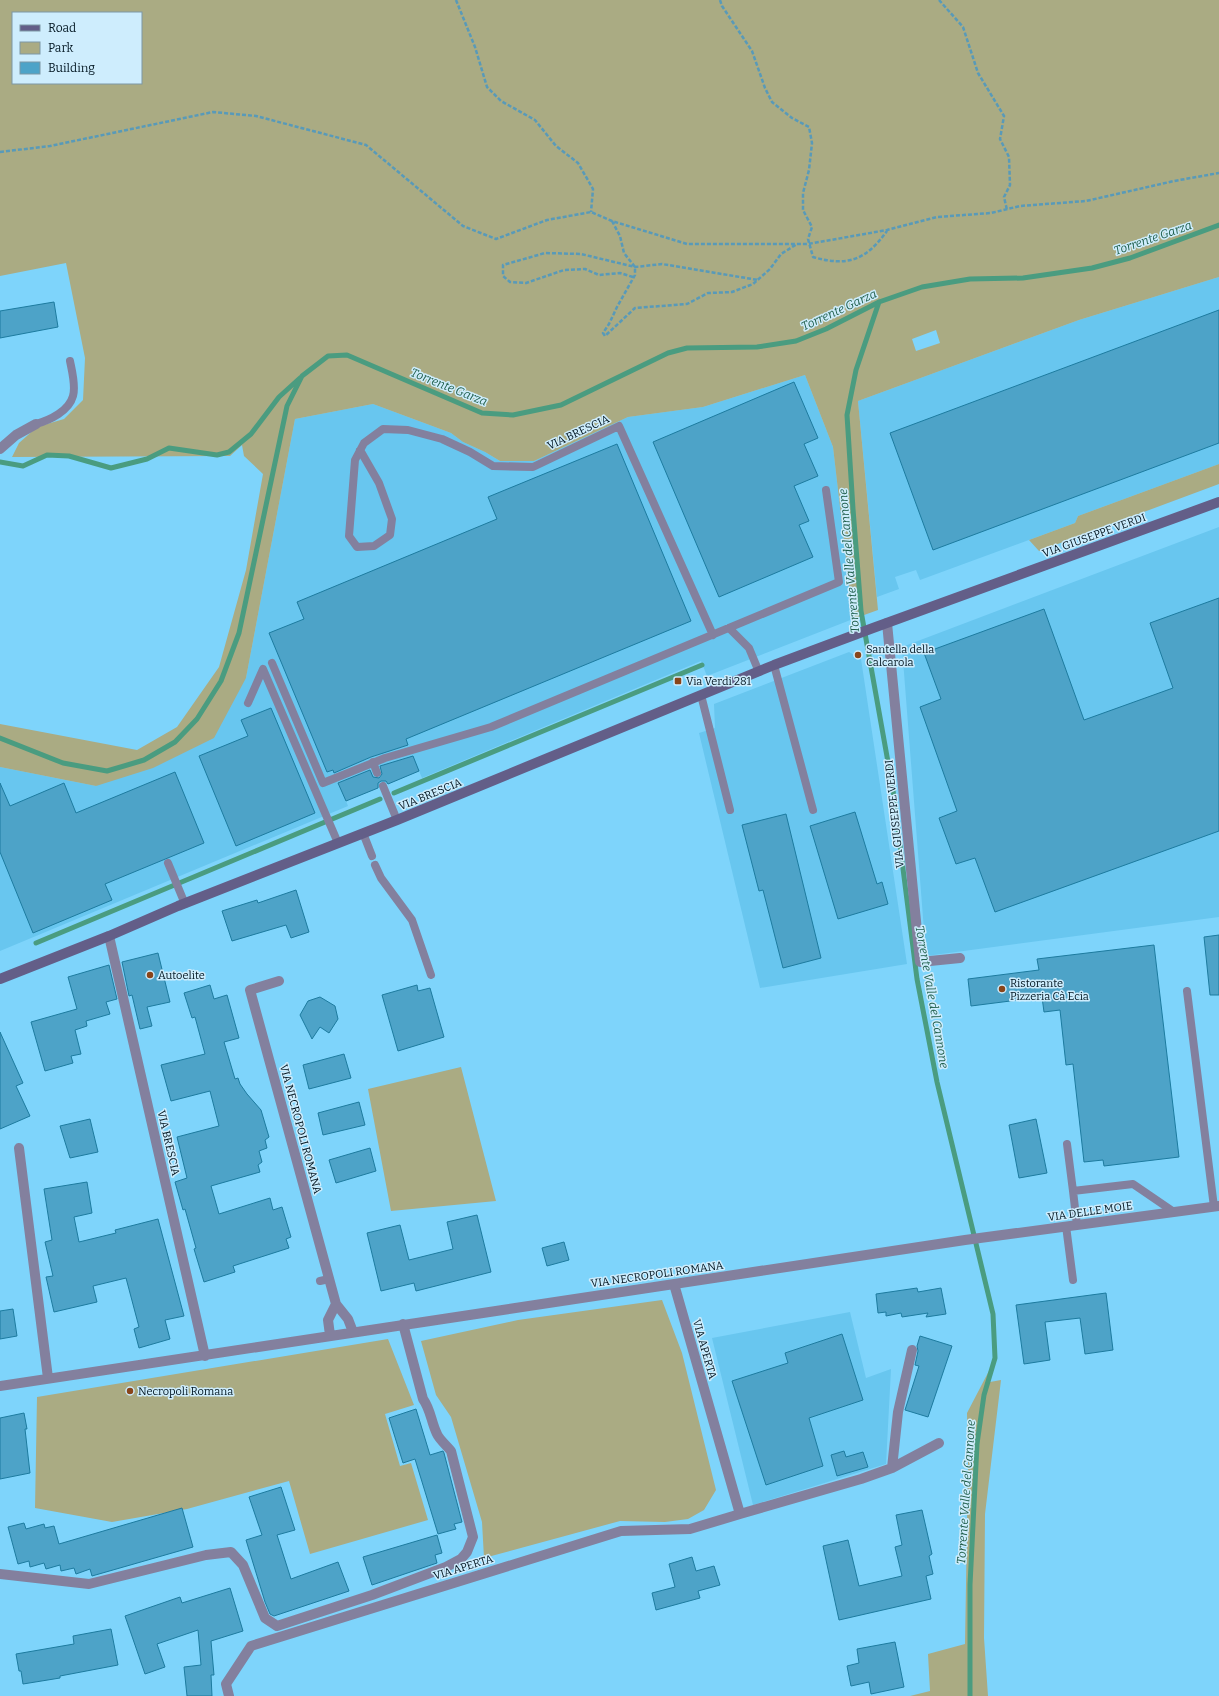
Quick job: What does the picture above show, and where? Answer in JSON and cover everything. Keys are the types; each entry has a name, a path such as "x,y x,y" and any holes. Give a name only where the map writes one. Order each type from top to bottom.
{"main road":[{"name":"VIA GIUSEPPE VERDI","path":"779,664 873,628 1219,502"},
{"name":"VIA BRESCIA","path":"0,979 397,820 779,664"}],"street":[{"path":"0,449 16,435 36,424"},
{"name":"VIA GIUSEPPE VERDI","path":"887,623 920,962 960,958"},
{"name":"VIA BRESCIA","path":"109,936 205,1356"},
{"name":"VIA NECROPOLI ROMANA","path":"279,981 250,990 324,1280 336,1304 348,1319 353,1332"},
{"path":"19,1148 48,1378"},
{"name":"VIA DELLE MOIE","path":"965,1240 1217,1206"},
{"name":"VIA NECROPOLI ROMANA","path":"0,1386 965,1240"},
{"name":"VIA APERTA","path":"674,1284 740,1514"},
{"path":"330,1335 328,1320 336,1304"},
{"name":"VIA APERTA","path":"0,1574 89,1584 206,1555 231,1552 243,1565 265,1618 277,1626 372,1595 439,1570 461,1559 467,1552 473,1537 451,1451 437,1435 428,1406 423,1399 403,1324"},
{"path":"892,1468 898,1412 912,1350"},
{"name":"VIA APERTA","path":"229,1696 226,1684 252,1646 621,1531 690,1529 860,1479 892,1468 939,1443"}],"lane":[{"path":"36,424 46,421 64,410 73,396 70,361"},
{"name":"VIA BRESCIA","path":"360,450 379,483 392,519 390,535 374,546 357,548 349,536 355,460 360,450 364,443 383,429 408,430 442,439 470,452 493,466 533,467 619,426 713,635"},
{"path":"272,663 323,783 373,762 490,727 839,582 826,490"},
{"path":"730,628 749,648 759,672"},
{"path":"779,664 813,810"},
{"path":"248,703 264,669 338,843"},
{"path":"701,695 730,810"},
{"path":"373,762 377,773"},
{"path":"383,786 397,820"},
{"path":"363,833 372,856"},
{"path":"168,863 185,904"},
{"path":"375,865 381,878 412,920 431,975"},
{"path":"1187,991 1217,1206"},
{"path":"1067,1144 1073,1191 1071,1226 1073,1280"},
{"path":"1073,1191 1133,1184 1174,1212"}],"path":[{"path":"456,0 475,47 487,87 501,101 535,120 556,146 578,163 593,189 591,212"},
{"path":"720,0 722,6 752,51 765,88 772,102 792,118 809,127 812,143 809,170 802,193 803,210 812,227 808,244 813,257 842,262 850,260 868,253 878,244 887,230"},
{"path":"939,0 963,27 978,73 1004,116 1000,139 1009,157 1010,185 1004,197 1007,210"},
{"path":"0,152 50,146 213,112 256,116 366,145 464,226 496,239 547,220 591,212 612,221 687,244 808,244 887,230 937,217 991,213 1020,206 1086,200 1219,173"},
{"path":"612,221 620,236 624,253 635,267 635,275 610,324 603,333 605,336 635,308 687,304 708,293 732,292 758,280 770,269 780,254 797,244"},
{"path":"633,277 620,273 599,275 585,269 564,270 526,283 510,282 503,276 503,265 545,253 581,254 635,267 662,264 758,280"}],"shaded area":[{"path":"1219,277 1219,464 1078,516 1075,523 920,580 916,570 895,577 899,589 877,597 858,401 1079,320"},
{"path":"805,375 833,447 853,619 707,676 701,661 422,778 419,771 346,801 348,806 0,951 0,767 96,786 246,678 295,419 373,404 451,433 463,442 500,461 534,461 628,417 703,407"},
{"path":"1219,527 1219,917 926,956 902,647"},
{"path":"849,652 861,659 907,964 760,988 699,733 715,728 714,704"},
{"path":"850,1312 866,1378 891,1369 886,1464 753,1505 712,1338"}],"green space":[{"path":"0,0 1219,0 1219,277 1079,320 858,401 878,610 853,619 833,447 805,375 703,407 628,417 534,461 500,461 463,442 451,433 373,404 295,419 246,678 214,738 153,768 96,786 0,767 0,724 137,750 177,727 219,667 246,570 263,474 244,456 242,445 230,456 12,457 19,443 37,427 64,419 83,400 85,358 66,263 0,276","holes":["936,330 940,343 916,351 912,339"]},
{"path":"1219,464 1219,484 1039,551 1029,540 1075,523 1078,516"},
{"path":"461,1067 496,1201 391,1211 368,1089"},
{"path":"662,1300 682,1353 716,1490 704,1510 688,1519 665,1522 620,1521 484,1558 482,1522 451,1417 436,1395 421,1341 518,1320"},
{"path":"388,1339 414,1405 385,1414 400,1466 411,1463 428,1520 310,1554 289,1481 187,1509 112,1522 35,1508 37,1397"},
{"path":"991,1367 990,1382 1001,1380 985,1514 984,1638 988,1696 910,1696 930,1691 928,1654 965,1644 968,1464 967,1413"}],"building":[{"path":"54,302 58,327 0,338 0,311"},
{"path":"1219,310 1219,443 933,550 890,433"},
{"path":"794,382 818,438 804,444 818,476 794,486 809,521 799,525 813,557 719,597 653,442"},
{"path":"617,444 691,621 406,739 408,745 371,757 334,773 333,770 327,772 269,633 304,619 297,602 497,519 488,497"},
{"path":"1219,598 1219,831 995,912 975,858 956,864 939,818 957,811 920,707 941,699 924,653 1044,609 1084,720 1173,688 1150,623"},
{"path":"271,708 315,813 236,846 199,756 248,736 241,720"},
{"path":"413,756 419,771 388,784 386,781 381,781 378,783 378,788 346,801 338,783 370,770 373,777 379,778 382,774 380,766"},
{"path":"175,772 204,843 105,884 112,900 33,933 0,852 0,783 10,806 64,783 76,813"},
{"path":"855,812 877,884 882,882 888,904 838,919 810,826"},
{"path":"786,814 821,958 783,968 763,890 759,891 742,825"},
{"path":"296,890 309,932 291,938 286,925 232,941 222,911 257,900 258,903"},
{"path":"1219,935 1219,995 1210,995 1204,937"},
{"path":"1154,945 1179,1157 1104,1166 1103,1160 1084,1162 1073,1064 1066,1065 1060,1010 1044,1012 1042,997 971,1006 968,979 1039,970 1037,959"},
{"path":"158,953 170,1002 147,1007 152,1026 140,1029 132,995 129,996 122,962"},
{"path":"109,965 117,999 106,1002 110,1014 86,1021 87,1026 75,1030 81,1054 71,1056 73,1063 45,1071 31,1022 77,1009 68,977"},
{"path":"210,985 214,999 227,995 239,1038 224,1042 235,1079 238,1078 247,1094 261,1110 269,1137 265,1140 267,1148 259,1151 262,1162 258,1165 260,1172 211,1186 219,1214 270,1198 273,1210 282,1207 291,1237 286,1239 289,1248 233,1266 235,1272 204,1282 194,1249 196,1248 185,1209 183,1210 175,1182 187,1178 177,1137 219,1126 210,1091 171,1101 161,1065 205,1054 195,1017 192,1018 184,993"},
{"path":"417,985 418,991 430,988 444,1037 398,1051 382,995"},
{"path":"320,997 335,1006 338,1019 329,1033 320,1027 312,1039 300,1015 308,1001"},
{"path":"0,1032 23,1083 16,1086 30,1116 0,1129"},
{"path":"344,1054 351,1078 309,1089 303,1065"},
{"path":"359,1102 365,1125 323,1135 318,1113"},
{"path":"90,1119 98,1152 70,1158 60,1126"},
{"path":"1036,1119 1047,1173 1019,1178 1009,1125"},
{"path":"370,1148 376,1171 336,1183 329,1160"},
{"path":"87,1182 92,1213 74,1217 79,1242 116,1233 115,1230 158,1219 184,1316 165,1320 170,1339 139,1348 134,1329 139,1327 126,1278 93,1286 97,1302 54,1312 46,1277 53,1276 45,1242 52,1240 44,1189"},
{"path":"477,1215 491,1272 416,1291 414,1283 381,1291 367,1233 400,1225 409,1260 453,1249 447,1222"},
{"path":"564,1242 569,1260 547,1266 542,1248"},
{"path":"917,1288 918,1292 941,1288 946,1314 926,1317 928,1313 902,1317 901,1313 886,1316 886,1312 878,1313 876,1294"},
{"path":"1106,1293 1113,1350 1085,1354 1080,1318 1045,1322 1050,1360 1024,1364 1016,1305"},
{"path":"13,1309 17,1336 0,1339 0,1311"},
{"path":"842,1334 863,1400 809,1418 823,1466 766,1485 732,1381 788,1363 785,1353"},
{"path":"920,1336 952,1346 928,1417 905,1410 919,1366 915,1365 918,1351 917,1346"},
{"path":"416,1409 430,1455 443,1451 444,1453 462,1522 454,1524 456,1529 438,1534 415,1459 403,1463 389,1418"},
{"path":"24,1413 27,1429 25,1429 30,1473 0,1479 0,1418"},
{"path":"844,1451 846,1457 863,1452 868,1467 837,1476 831,1455"},
{"path":"281,1487 295,1530 277,1535 291,1579 338,1562 349,1591 274,1616 270,1614 265,1602 246,1540 262,1535 249,1497"},
{"path":"182,1508 193,1547 92,1576 90,1569 76,1574 74,1568 61,1571 60,1565 46,1569 44,1563 30,1567 29,1561 18,1564 8,1527 24,1523 26,1529 44,1524 45,1528 54,1526 59,1544"},
{"path":"922,1510 932,1554 929,1556 933,1574 926,1576 931,1599 839,1620 823,1546 848,1540 859,1586 902,1576 895,1547 902,1545 896,1515"},
{"path":"437,1535 442,1553 435,1555 437,1563 372,1585 363,1557"},
{"path":"692,1557 696,1571 714,1566 720,1585 698,1591 700,1598 656,1610 652,1593 675,1587 669,1564"},
{"path":"230,1588 243,1631 211,1641 214,1675 211,1675 212,1696 187,1696 184,1667 201,1665 198,1630 157,1644 165,1667 145,1674 125,1616 180,1597 182,1603"},
{"path":"111,1629 118,1665 60,1676 60,1678 23,1684 16,1654 74,1644 73,1636"},
{"path":"895,1642 904,1687 871,1694 869,1682 851,1686 847,1666 859,1663 857,1649"}],"waterway":[{"name":"Torrente Garza","path":"0,738 63,763 107,771 144,760 175,742 197,719 221,681 239,633 287,406 302,376 328,356 347,355 482,413 513,415 561,405 668,353 687,348 757,347 796,341 826,329 879,302 922,287 970,279 1023,278 1092,268 1130,258 1219,225"},
{"name":"Torrente Valle del Cannone","path":"879,302 856,370 847,415 861,611 893,790 917,979 937,1082 993,1314 995,1358 984,1395 977,1444 970,1585 970,1696"},
{"path":"0,462 23,466 47,455 69,456 111,468 147,459 169,448 217,455 229,452 251,434 279,397 300,378"},
{"path":"394,793 702,665"},
{"path":"36,943 380,799"}],"place":[{"name":"Santella della Calcarola","path":"858,655"},
{"name":"Via Verdi 281","path":"678,681"},
{"name":"Autoelite","path":"150,975"},
{"name":"Ristorante Pizzeria Cà Ecia","path":"1002,989"},
{"name":"Necropoli Romana","path":"130,1391"}]}
